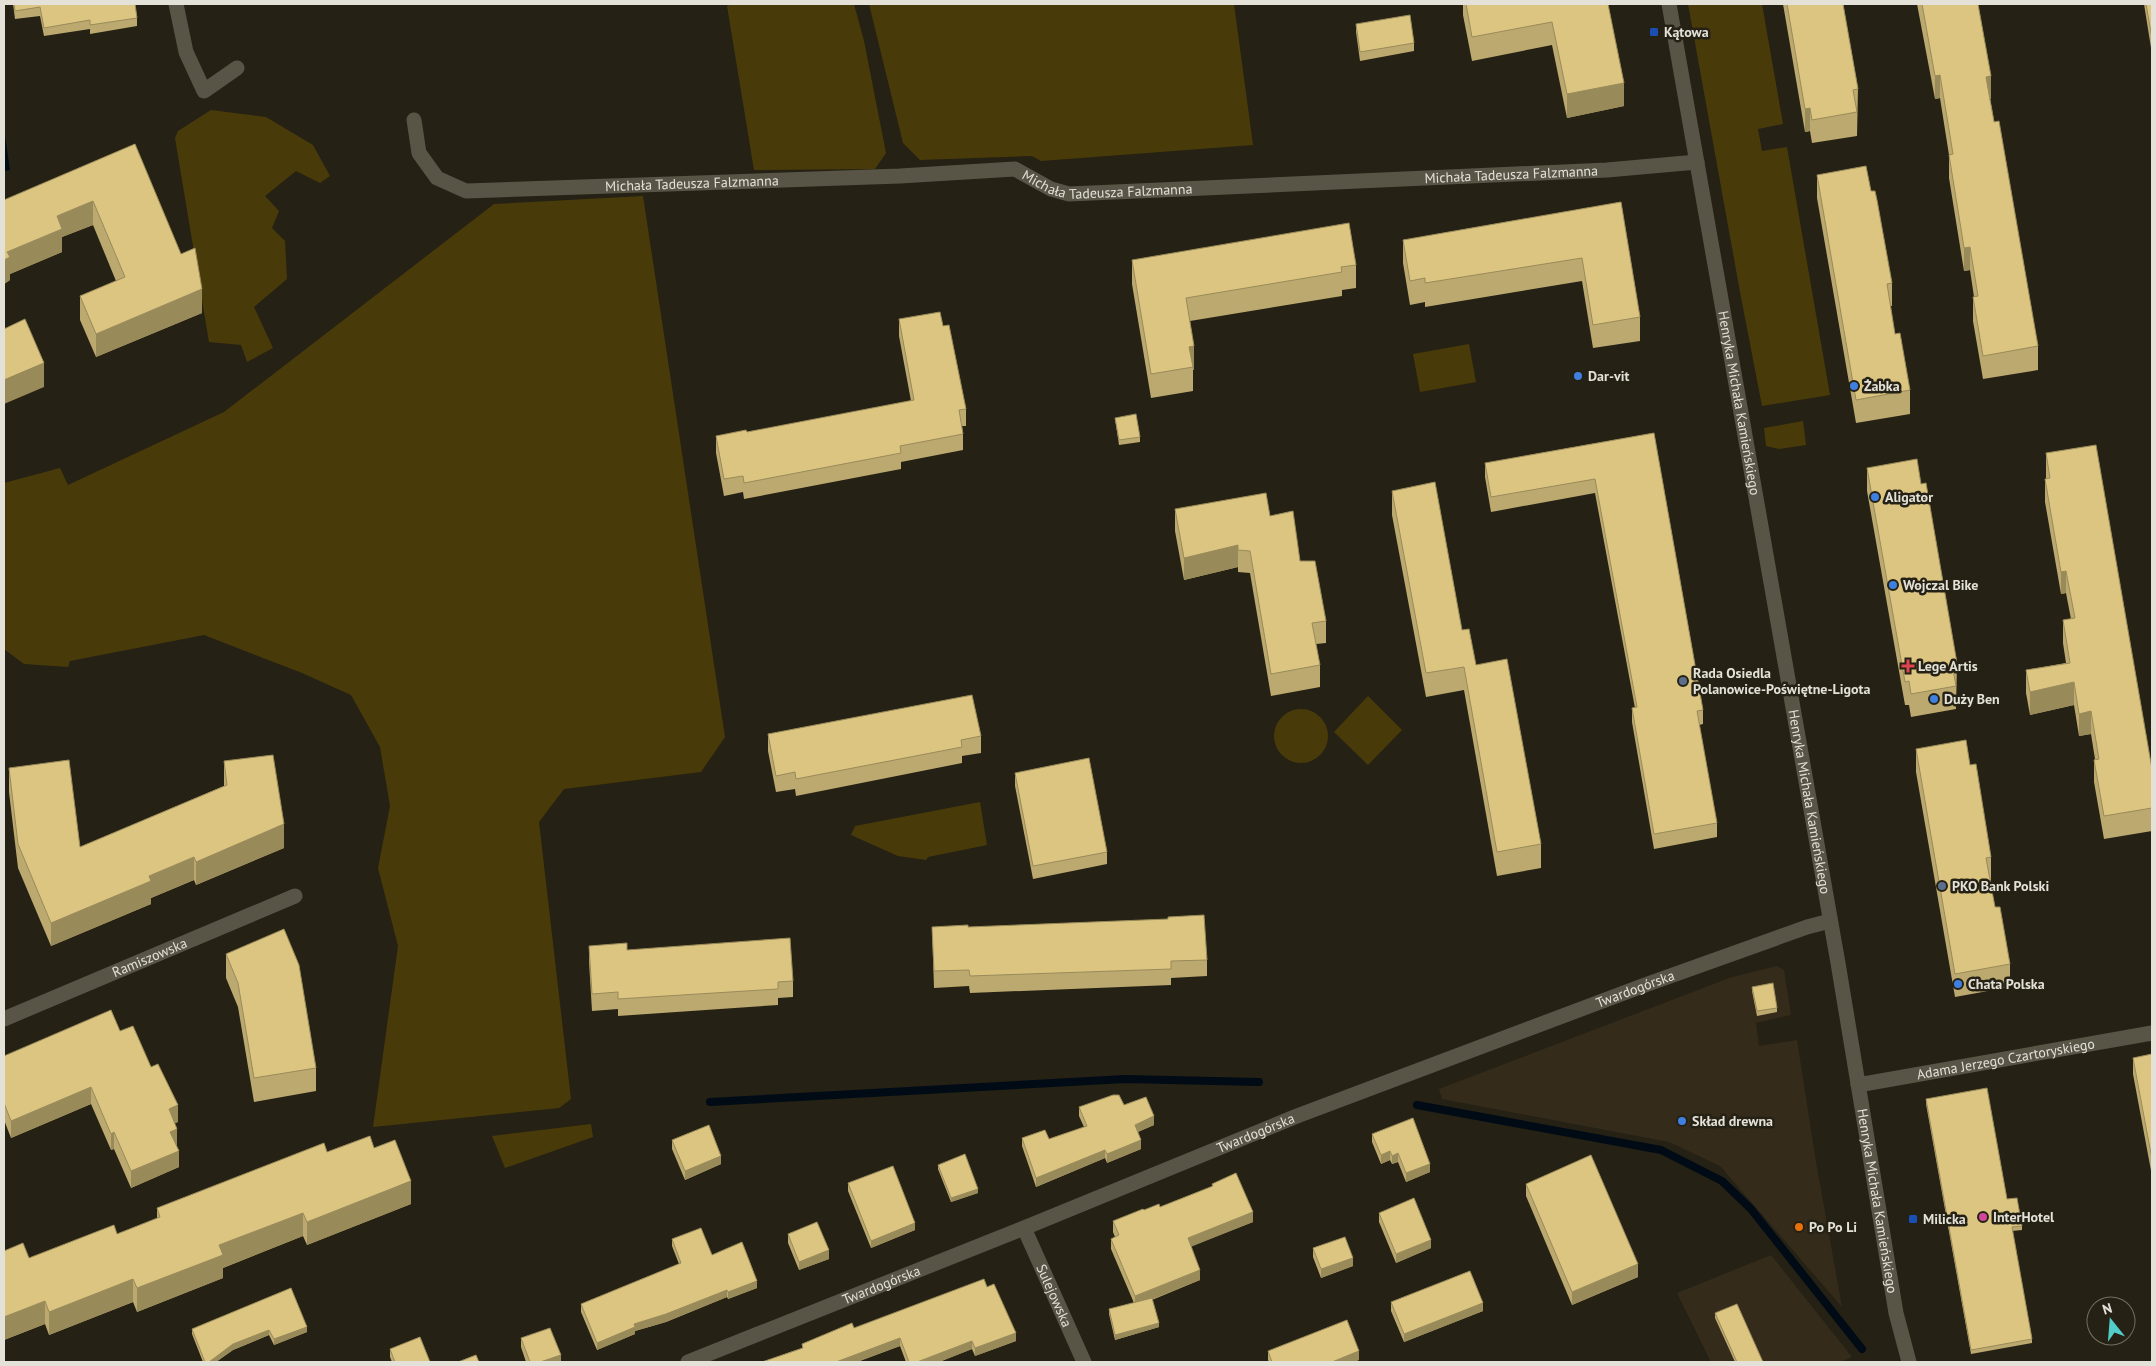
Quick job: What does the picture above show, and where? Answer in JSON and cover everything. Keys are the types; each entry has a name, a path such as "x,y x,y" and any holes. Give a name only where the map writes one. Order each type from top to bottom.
{"street":[{"path":"176,4 186,52 204,91 237,68"},
{"name":"Henryka Michała Kamieńskiego","path":"1668,4 1906,1362"},
{"name":"Michała Tadeusza Falzmanna","path":"414,120 419,153 437,178 466,191 900,176 1015,169 1051,189 1069,194 1607,170 1697,162"},
{"name":"Ramiszowska","path":"4,1019 295,896"},
{"name":"Twardogórska","path":"688,1362 1315,1109 1645,985 1807,927 1830,921"},
{"name":"Adama Jerzego Czartoryskiego","path":"1858,1085 2152,1033"},
{"name":"Sulejowska","path":"1024,1228 1084,1362"}],"shaded area":[{"path":"732,4 854,4 864,41 886,153 875,169 754,170 727,6"},
{"path":"869,4 1234,4 1253,145 1041,161 1032,156 920,160 903,143"},
{"path":"1688,4 1762,4 1783,124 1758,129 1762,151 1787,147 1830,395 1762,406"},
{"path":"211,110 266,117 313,145 330,176 320,183 296,171 265,196 279,211 272,228 285,241 287,279 254,307 273,348 247,362 241,345 209,342 175,138 178,131"},
{"path":"4,129 10,170 4,171"},
{"path":"643,196 725,737 701,772 564,789 539,822 571,1099 559,1108 373,1127 398,946 378,868 390,806 380,747 351,695 302,673 204,635 70,661 68,667 24,664 4,649 4,483 60,468 68,485 224,412 494,204"},
{"path":"1469,344 1476,382 1420,392 1413,354"},
{"path":"1803,421 1806,445 1779,449 1766,446 1764,428"},
{"path":"1368,696 1402,730 1368,765 1334,732"},
{"path":"1296,709 1306,709 1316,713 1324,721 1328,736 1324,751 1316,759 1306,763 1296,763 1286,759 1278,751 1274,741 1274,731 1278,721 1286,713"},
{"path":"980,802 987,845 928,857 926,860 898,856 851,835 855,826"},
{"name":"Skład drewna","path":"1777,966 1784,970 1791,1015 1756,1023 1759,1046 1797,1040 1815,1156 1842,1307 1720,1166 1669,1142 1442,1099 1439,1089 1732,977"},
{"path":"591,1124 593,1137 505,1168 492,1136"},
{"path":"1771,1255 1852,1357 1841,1362 1711,1362 1677,1293"}],"building":[{"path":"14,4 135,4 137,18 90,25 90,20 44,28 40,7 15,11"},
{"path":"1466,4 1608,4 1624,83 1567,94 1552,22 1472,37"},
{"path":"1787,4 1843,4 1858,89 1853,90 1857,112 1812,120 1810,108 1805,109"},
{"path":"1922,4 1978,4 1991,76 1986,77 1994,122 1999,121 2038,346 1983,356 1973,297 1978,296 1970,247 1964,248 1949,155 1953,154 1940,75 1935,76"},
{"path":"2146,4 2152,4 2152,38"},
{"path":"1410,15 1414,43 1360,52 1356,24"},
{"path":"135,144 181,254 195,248 202,289 96,334 80,296 125,277 93,201 57,216 62,229 7,252 10,257 4,260 4,200"},
{"path":"1866,166 1871,191 1875,191 1877,200 1892,283 1887,284 1895,334 1900,333 1910,390 1856,400 1817,175"},
{"path":"1621,202 1640,317 1593,325 1582,258 1425,283 1425,278 1410,281 1403,240"},
{"path":"1349,223 1356,265 1341,267 1342,272 1186,298 1194,346 1189,347 1193,367 1151,374 1132,260"},
{"path":"940,312 943,326 949,325 966,409 959,410 963,434 900,446 901,453 744,483 743,476 724,479 716,436 746,430 747,432 914,400 899,319"},
{"path":"25,319 44,363 4,380 4,329"},
{"path":"1136,414 1140,437 1119,440 1115,418"},
{"path":"1654,433 1703,710 1697,711 1717,823 1654,834 1632,708 1637,707 1595,479 1491,497 1485,463"},
{"path":"2096,445 2152,769 2152,808 2104,816 2094,760 2099,759 2091,711 2079,714 2074,682 2030,692 2026,670 2070,663 2063,620 2075,618 2066,571 2061,572 2045,479 2050,478 2046,453"},
{"path":"1917,459 1921,484 1926,483 1957,663 1952,664 1956,686 1911,694 1909,681 1905,682 1867,468"},
{"path":"1435,482 1462,630 1469,629 1476,665 1507,659 1541,844 1497,852 1464,667 1426,673 1392,491"},
{"path":"1266,493 1270,516 1293,511 1300,561 1315,561 1326,621 1312,623 1320,665 1271,674 1250,551 1238,550 1238,545 1184,558 1175,509"},
{"path":"972,695 981,736 961,740 962,747 796,779 795,772 776,776 768,734"},
{"path":"1966,740 1970,765 1976,764 1991,857 1986,858 1995,907 2000,907 2010,964 1955,974 1916,749"},
{"path":"273,755 284,824 196,862 194,857 149,876 151,881 51,923 18,844 9,768 69,760 80,847 227,785 224,761"},
{"path":"1089,758 1107,852 1033,866 1015,773"},
{"path":"1204,915 1207,960 1171,961 1171,969 970,976 969,970 934,971 932,927 1168,919 1168,917"},
{"path":"284,929 299,965 316,1068 254,1078 238,983 226,954"},
{"path":"790,938 793,981 778,982 778,989 618,999 618,992 592,994 589,946 627,943 627,950"},
{"path":"1773,983 1777,1008 1757,1011 1752,987"},
{"path":"111,1010 120,1031 133,1026 151,1067 158,1064 178,1105 169,1109 177,1129 170,1132 179,1151 131,1171 114,1132 111,1134 91,1087 11,1121 4,1103 4,1056"},
{"path":"2152,1054 2152,1159 2133,1058"},
{"name":"InterHotel","path":"1987,1088 2007,1199 2017,1198 2022,1226 2012,1227 2032,1339 1971,1350 1926,1099"},
{"path":"1113,1095 1119,1095 1124,1105 1146,1097 1154,1116 1135,1125 1141,1140 1107,1154 1105,1150 1036,1178 1022,1138 1045,1130 1049,1139 1087,1126 1079,1107"},
{"path":"1413,1118 1430,1164 1406,1173 1398,1153 1392,1156 1390,1151 1381,1155 1372,1134"},
{"path":"709,1125 721,1156 685,1171 672,1140"},
{"path":"370,1136 374,1148 395,1140 411,1181 307,1222 303,1213 219,1245 223,1255 137,1288 133,1279 49,1312 45,1301 4,1317 4,1251 23,1243 29,1258 114,1225 117,1234 160,1217 157,1208 324,1143 327,1152"},
{"path":"965,1154 978,1189 951,1198 938,1165"},
{"path":"1591,1155 1638,1264 1572,1292 1526,1184"},
{"path":"893,1166 915,1223 871,1241 848,1183"},
{"path":"1236,1173 1253,1212 1188,1238 1200,1270 1135,1296 1111,1239 1119,1235 1113,1221 1159,1204 1160,1207 1213,1186 1212,1184"},
{"path":"1414,1198 1431,1240 1396,1254 1379,1213"},
{"path":"817,1222 829,1250 799,1262 788,1234"},
{"path":"701,1228 712,1255 742,1242 757,1281 634,1324 635,1327 597,1343 581,1304 681,1263 672,1239"},
{"path":"1345,1237 1353,1258 1321,1269 1313,1248"},
{"path":"1470,1271 1483,1303 1404,1334 1391,1302"},
{"path":"984,1279 987,1287 994,1284 1016,1333 975,1348 972,1341 917,1362 909,1362 900,1338 836,1362 762,1362 803,1348 802,1344 852,1323 854,1328"},
{"path":"291,1288 307,1327 274,1339 269,1330 233,1344 209,1362 205,1362 192,1329"},
{"path":"1152,1298 1159,1323 1115,1335 1109,1309"},
{"path":"1737,1304 1763,1362 1737,1362 1715,1313"},
{"path":"1347,1320 1359,1351 1332,1362 1272,1362 1268,1351"},
{"path":"550,1328 561,1355 540,1362 530,1362 521,1338"},
{"path":"420,1337 430,1362 395,1362 390,1349"},
{"path":"476,1355 479,1362 458,1362"}],"waterway":[{"path":"710,1102 1125,1079 1259,1082"},
{"path":"1417,1105 1661,1150 1722,1181 1751,1209 1862,1349"}],"place":[{"name":"Kątowa","path":"1654,32"},
{"name":"Dar-vit","path":"1578,376"},
{"name":"Żabka","path":"1854,386"},
{"name":"Aligator","path":"1875,497"},
{"name":"Wojczal Bike","path":"1893,585"},
{"name":"Lege Artis","path":"1908,666"},
{"name":"Rada Osiedla Polanowice-Poświętne-Ligota","path":"1683,681"},
{"name":"Duży Ben","path":"1934,699"},
{"name":"PKO Bank Polski","path":"1942,886"},
{"name":"Chata Polska","path":"1958,984"},
{"name":"Skład drewna","path":"1682,1121"},
{"name":"InterHotel","path":"1983,1217"},
{"name":"Milicka","path":"1913,1219"},
{"name":"Po Po Li","path":"1799,1227"}]}
